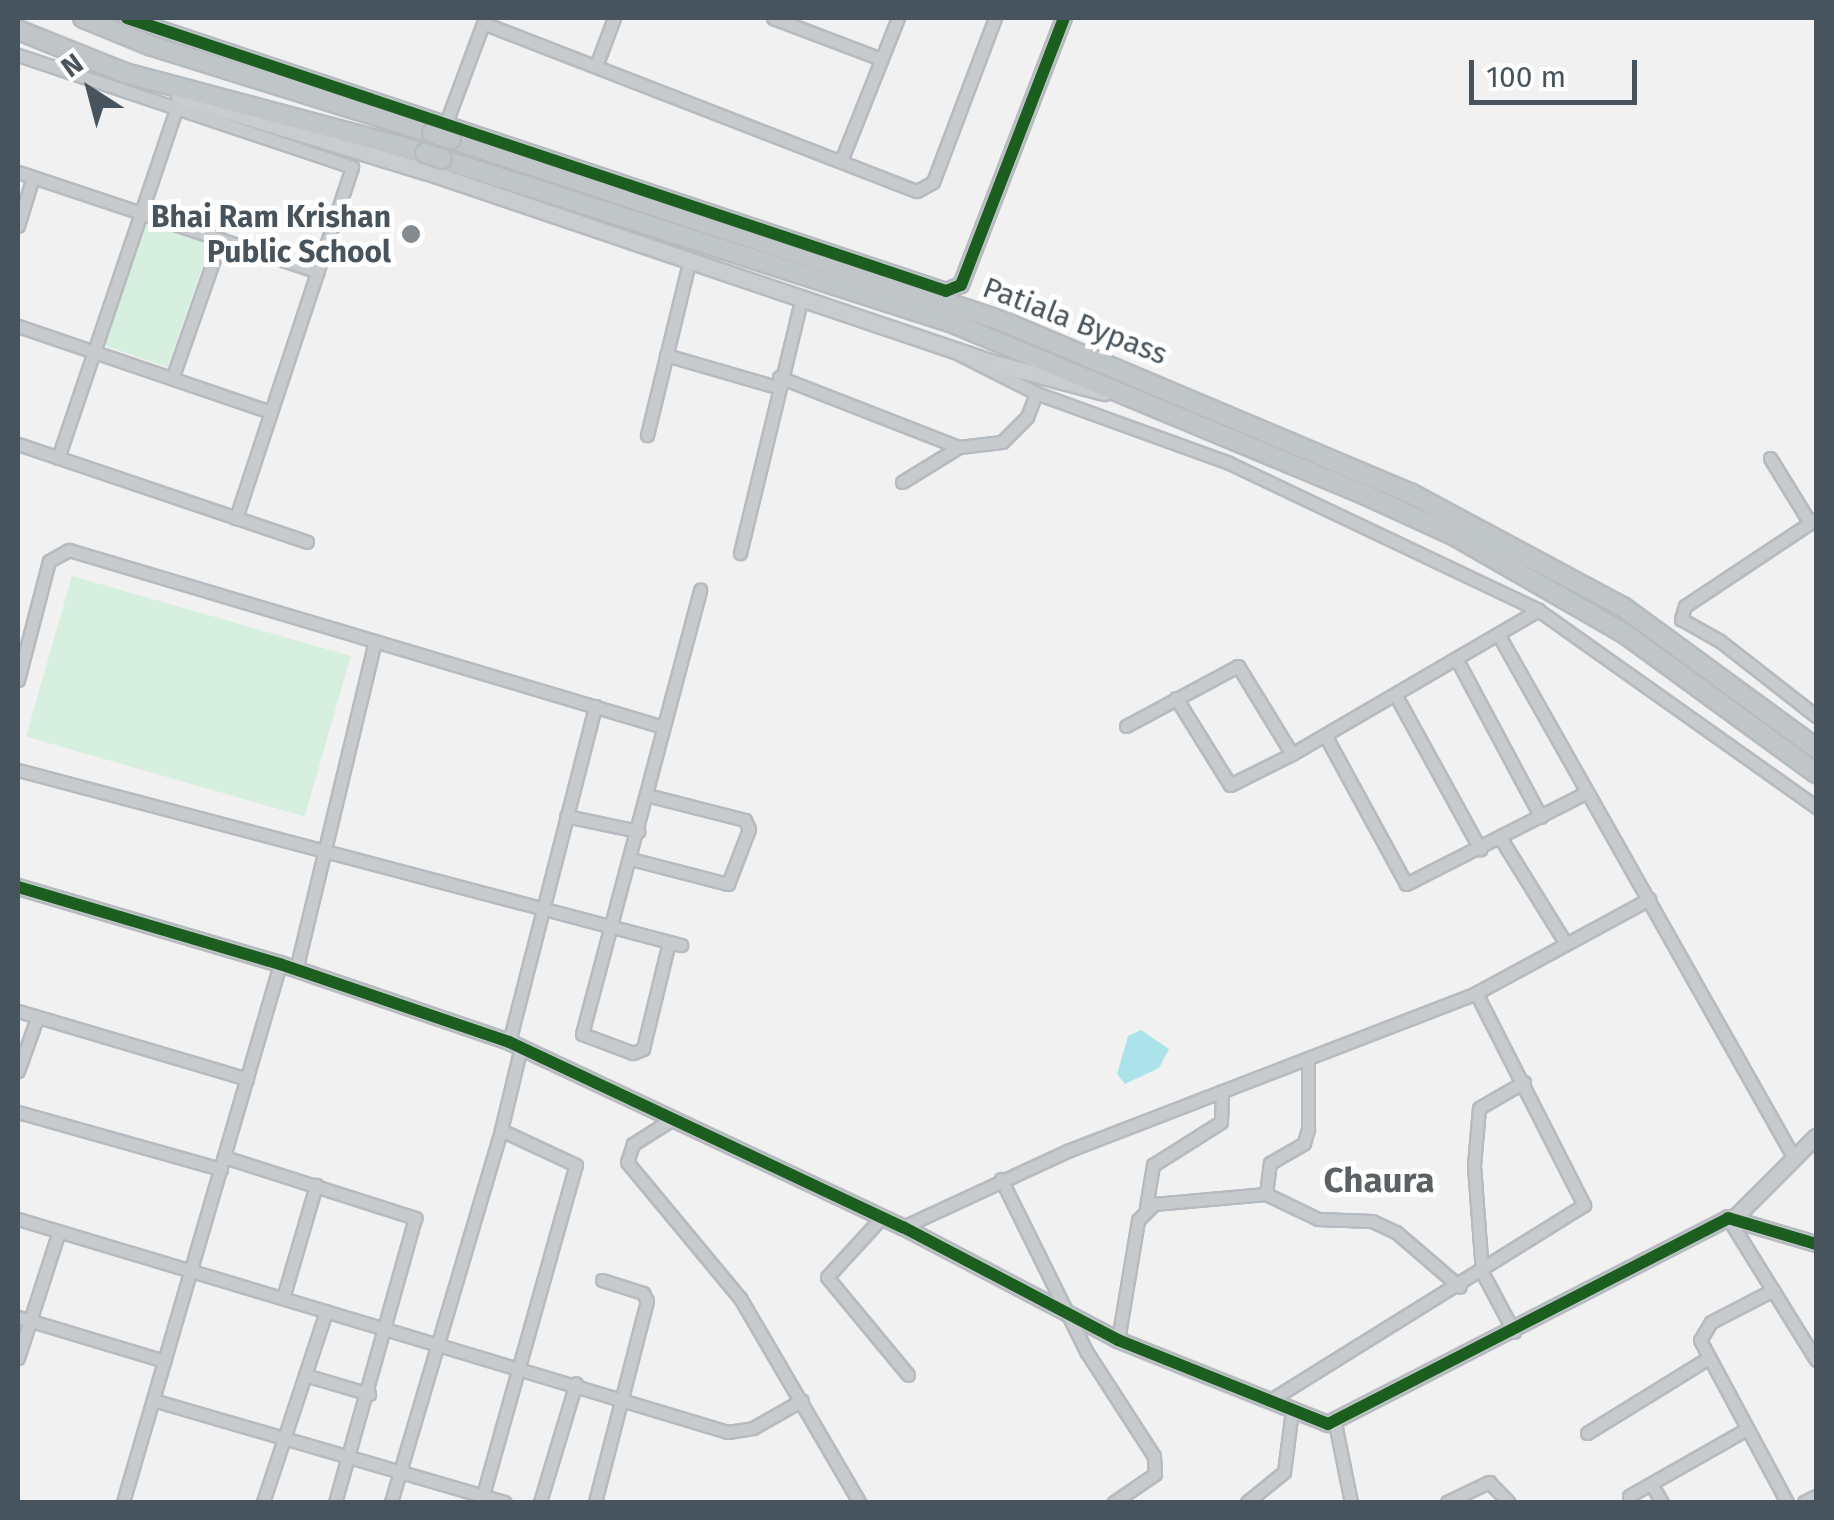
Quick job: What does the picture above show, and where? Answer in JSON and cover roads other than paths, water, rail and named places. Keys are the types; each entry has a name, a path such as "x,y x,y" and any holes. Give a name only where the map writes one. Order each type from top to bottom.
{"highway":[{"name":"Patiala Bypass","path":"83,18 152,46 443,132 1002,322 1360,470 1531,553 1623,607 1816,748"},
{"name":"Patiala Bypass","path":"18,32 76,58 432,162 950,322 1142,399 1455,536 1624,633 1816,773"}],"main road":[{"path":"18,32 81,64 432,162 690,258 954,349 1142,399"}],"street":[{"path":"127,18 443,132 946,291 961,285 1064,18"},
{"path":"596,66 614,18"},
{"path":"778,18 881,59"},
{"path":"841,162 898,18"},
{"path":"432,162 484,20 841,162 926,189 996,18"},
{"path":"18,55 175,112 352,167 236,518"},
{"path":"58,458 138,212 175,112"},
{"path":"18,172 318,272"},
{"path":"18,226 33,177"},
{"path":"173,376 221,239"},
{"path":"647,435 690,258"},
{"path":"740,554 778,382 802,296"},
{"path":"18,326 270,412"},
{"path":"954,349 972,365 1036,393 1229,464 1538,610 1816,807"},
{"path":"666,355 778,382 959,447"},
{"path":"902,482 959,447 1002,442 1027,416 1036,393"},
{"path":"18,444 308,542"},
{"path":"1770,458 1814,521 1685,606 1681,619 1816,716"},
{"path":"18,680 49,560 70,550 664,727"},
{"path":"18,770 330,849 611,925 675,944 643,1048 633,1053 580,1029 611,925 631,859 700,589"},
{"path":"1176,698 1230,785 1326,736 1538,610"},
{"path":"1498,634 1794,1158"},
{"path":"296,970 330,849 375,641"},
{"path":"1457,660 1540,817"},
{"path":"1126,726 1238,666 1292,754"},
{"path":"1396,696 1480,850"},
{"path":"391,1502 501,1130 542,906 595,706"},
{"path":"1326,736 1406,884 1480,850 1587,792"},
{"path":"631,859 728,884 749,829 744,820 647,795"},
{"path":"566,816 638,831"},
{"path":"1501,838 1566,944"},
{"path":"18,888 280,964 515,1044 903,1227 1118,1340 1292,1410 1335,1423 1732,1218 1816,1137"},
{"path":"903,1227 1001,1179 1476,992 1648,899"},
{"path":"122,1502 280,964"},
{"path":"1270,1400 1460,1286 1586,1201 1476,992"},
{"path":"18,1012 247,1079"},
{"path":"18,1071 37,1018"},
{"path":"1266,1194 1270,1162 1304,1142 1308,1129 1308,1059"},
{"path":"1514,1332 1482,1272 1474,1200 1477,1119 1484,1101 1524,1082"},
{"path":"1118,1340 1138,1220 1146,1208 1153,1165 1221,1122 1222,1092"},
{"path":"18,1112 316,1184 414,1215 388,1328 335,1502"},
{"path":"674,1118 633,1144 627,1162 710,1257 802,1400 859,1502"},
{"path":"482,1498 523,1367 576,1165 501,1130"},
{"path":"1001,1179 1075,1320 1086,1350 1154,1456 1154,1474 1135,1497 1114,1502"},
{"path":"282,1298 316,1184"},
{"path":"1146,1208 1266,1194 1318,1219 1385,1224 1460,1286"},
{"path":"882,1217 826,1277 908,1375"},
{"path":"1732,1218 1816,1244"},
{"path":"1732,1218 1816,1360"},
{"path":"18,1219 740,1433 802,1400"},
{"path":"18,1358 23,1318 59,1232"},
{"path":"596,1502 646,1296 602,1280"},
{"path":"1772,1290 1705,1328 1700,1340 1705,1360 1787,1502"},
{"path":"263,1502 326,1311"},
{"path":"23,1318 165,1361"},
{"path":"1587,1432 1705,1360"},
{"path":"305,1375 368,1394"},
{"path":"540,1502 576,1383"},
{"path":"154,1400 505,1502"},
{"path":"1247,1502 1284,1472 1292,1410"},
{"path":"1335,1423 1351,1502"},
{"path":"1629,1496 1747,1429"},
{"path":"1447,1502 1489,1482 1508,1502"},
{"path":"1651,1484 1662,1502"},
{"path":"1804,1502 1816,1496"}],"water":[{"path":"1141,1030 1169,1049 1159,1068 1125,1084 1117,1074 1128,1036"}],"place":[{"name":"Bhai Ram Krishan Public School","path":"411,234"}],"district":[{"name":"Chaura","path":"1379,1180"}]}
